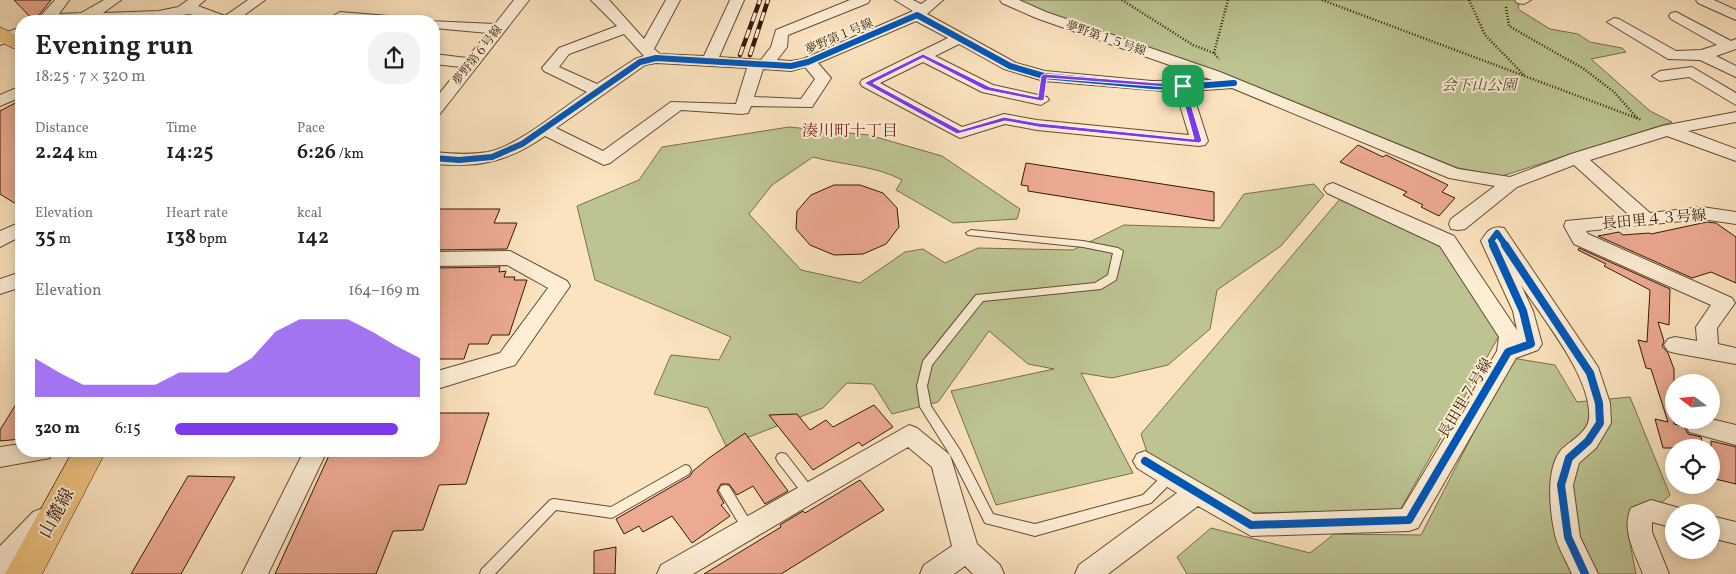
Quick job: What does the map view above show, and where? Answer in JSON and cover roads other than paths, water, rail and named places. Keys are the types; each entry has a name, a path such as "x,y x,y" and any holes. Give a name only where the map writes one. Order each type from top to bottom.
{"main road":[{"name":"山麓線","path":"23,574 87,457"}],"street":[{"path":"49,15 62,0"},
{"path":"88,15 114,0"},
{"path":"172,15 198,0"},
{"path":"236,15 258,0"},
{"path":"342,15 355,0"},
{"name":"夢野第６号線","path":"440,93 471,63 520,0"},
{"path":"598,0 604,3 651,54 673,0"},
{"path":"709,62 737,0"},
{"path":"544,128 604,159 677,105 742,109 760,65 779,46 781,33 863,0"},
{"path":"902,0 959,38 1010,66 1044,76 1183,86 1234,83"},
{"name":"夢野第１号線","path":"440,158 459,160 492,156 522,144 651,54 709,62 792,66 808,62 920,13 936,0"},
{"name":"夢野第１５号線","path":"1007,0 1041,15 1234,83 1455,174 1511,183"},
{"path":"1703,0 1736,16"},
{"path":"159,15 183,10 202,11 210,15"},
{"path":"1676,16 1733,45"},
{"path":"1614,22 1673,56 1703,55 1733,45"},
{"path":"440,24 497,29"},
{"path":"598,91 550,68 564,50 626,28"},
{"path":"959,38 868,83 960,133 1004,119 1038,125 1199,141 1183,86"},
{"path":"1703,55 1736,72"},
{"path":"923,56 988,89 1041,100"},
{"path":"440,60 471,63"},
{"path":"746,101 806,104 823,78 808,62"},
{"path":"1660,76 1692,72 1736,100"},
{"path":"1038,125 1044,76"},
{"path":"0,101 15,94"},
{"path":"1458,224 1511,183 1577,158 1668,130 1736,117"},
{"path":"1668,130 1736,155"},
{"path":"1577,158 1646,220"},
{"path":"1333,189 1447,241 1510,336 1508,352"},
{"name":"長田里４３号線","path":"1708,349 1706,327 1726,303 1581,239 1572,226 1702,213 1736,218"},
{"path":"0,240 15,231"},
{"path":"440,259 510,258 560,286 507,359 440,379"},
{"path":"1466,270 1515,276 1590,373 1599,403 1600,423 1588,441 1569,458 1561,485 1568,537 1585,574"},
{"name":"長田里７号線","path":"1197,492 1251,525 1409,520 1508,352 1531,344 1515,276"},
{"path":"0,287 15,281"},
{"path":"1675,345 1708,349 1736,356"},
{"path":"1713,429 1736,435"},
{"path":"670,574 909,435 942,462 966,551 991,574"},
{"path":"0,458 15,456"},
{"path":"255,574 313,457"},
{"path":"1088,574 1197,492 1145,461"},
{"path":"0,567 65,498"},
{"path":"1656,574 1640,532 1640,516 1651,511 1665,515"},
{"path":"1720,529 1736,533"},
{"path":"933,574 966,551"}],"lane":[{"path":"971,233 1083,244 1118,251 1112,277 1097,286 980,298 927,364 922,386 926,408 956,454 989,519 1036,530 1147,499 1170,476"},
{"path":"782,458 809,493"},
{"path":"486,574 554,504 612,513 685,470"},
{"path":"725,490 748,528"}],"railway":[{"path":"740,55 760,0"},
{"path":"750,55 768,0"}],"district":[{"name":"湊川町十丁目","path":"850,130"}],"park label":[{"name":"会下山公園","path":"1479,85"}]}
